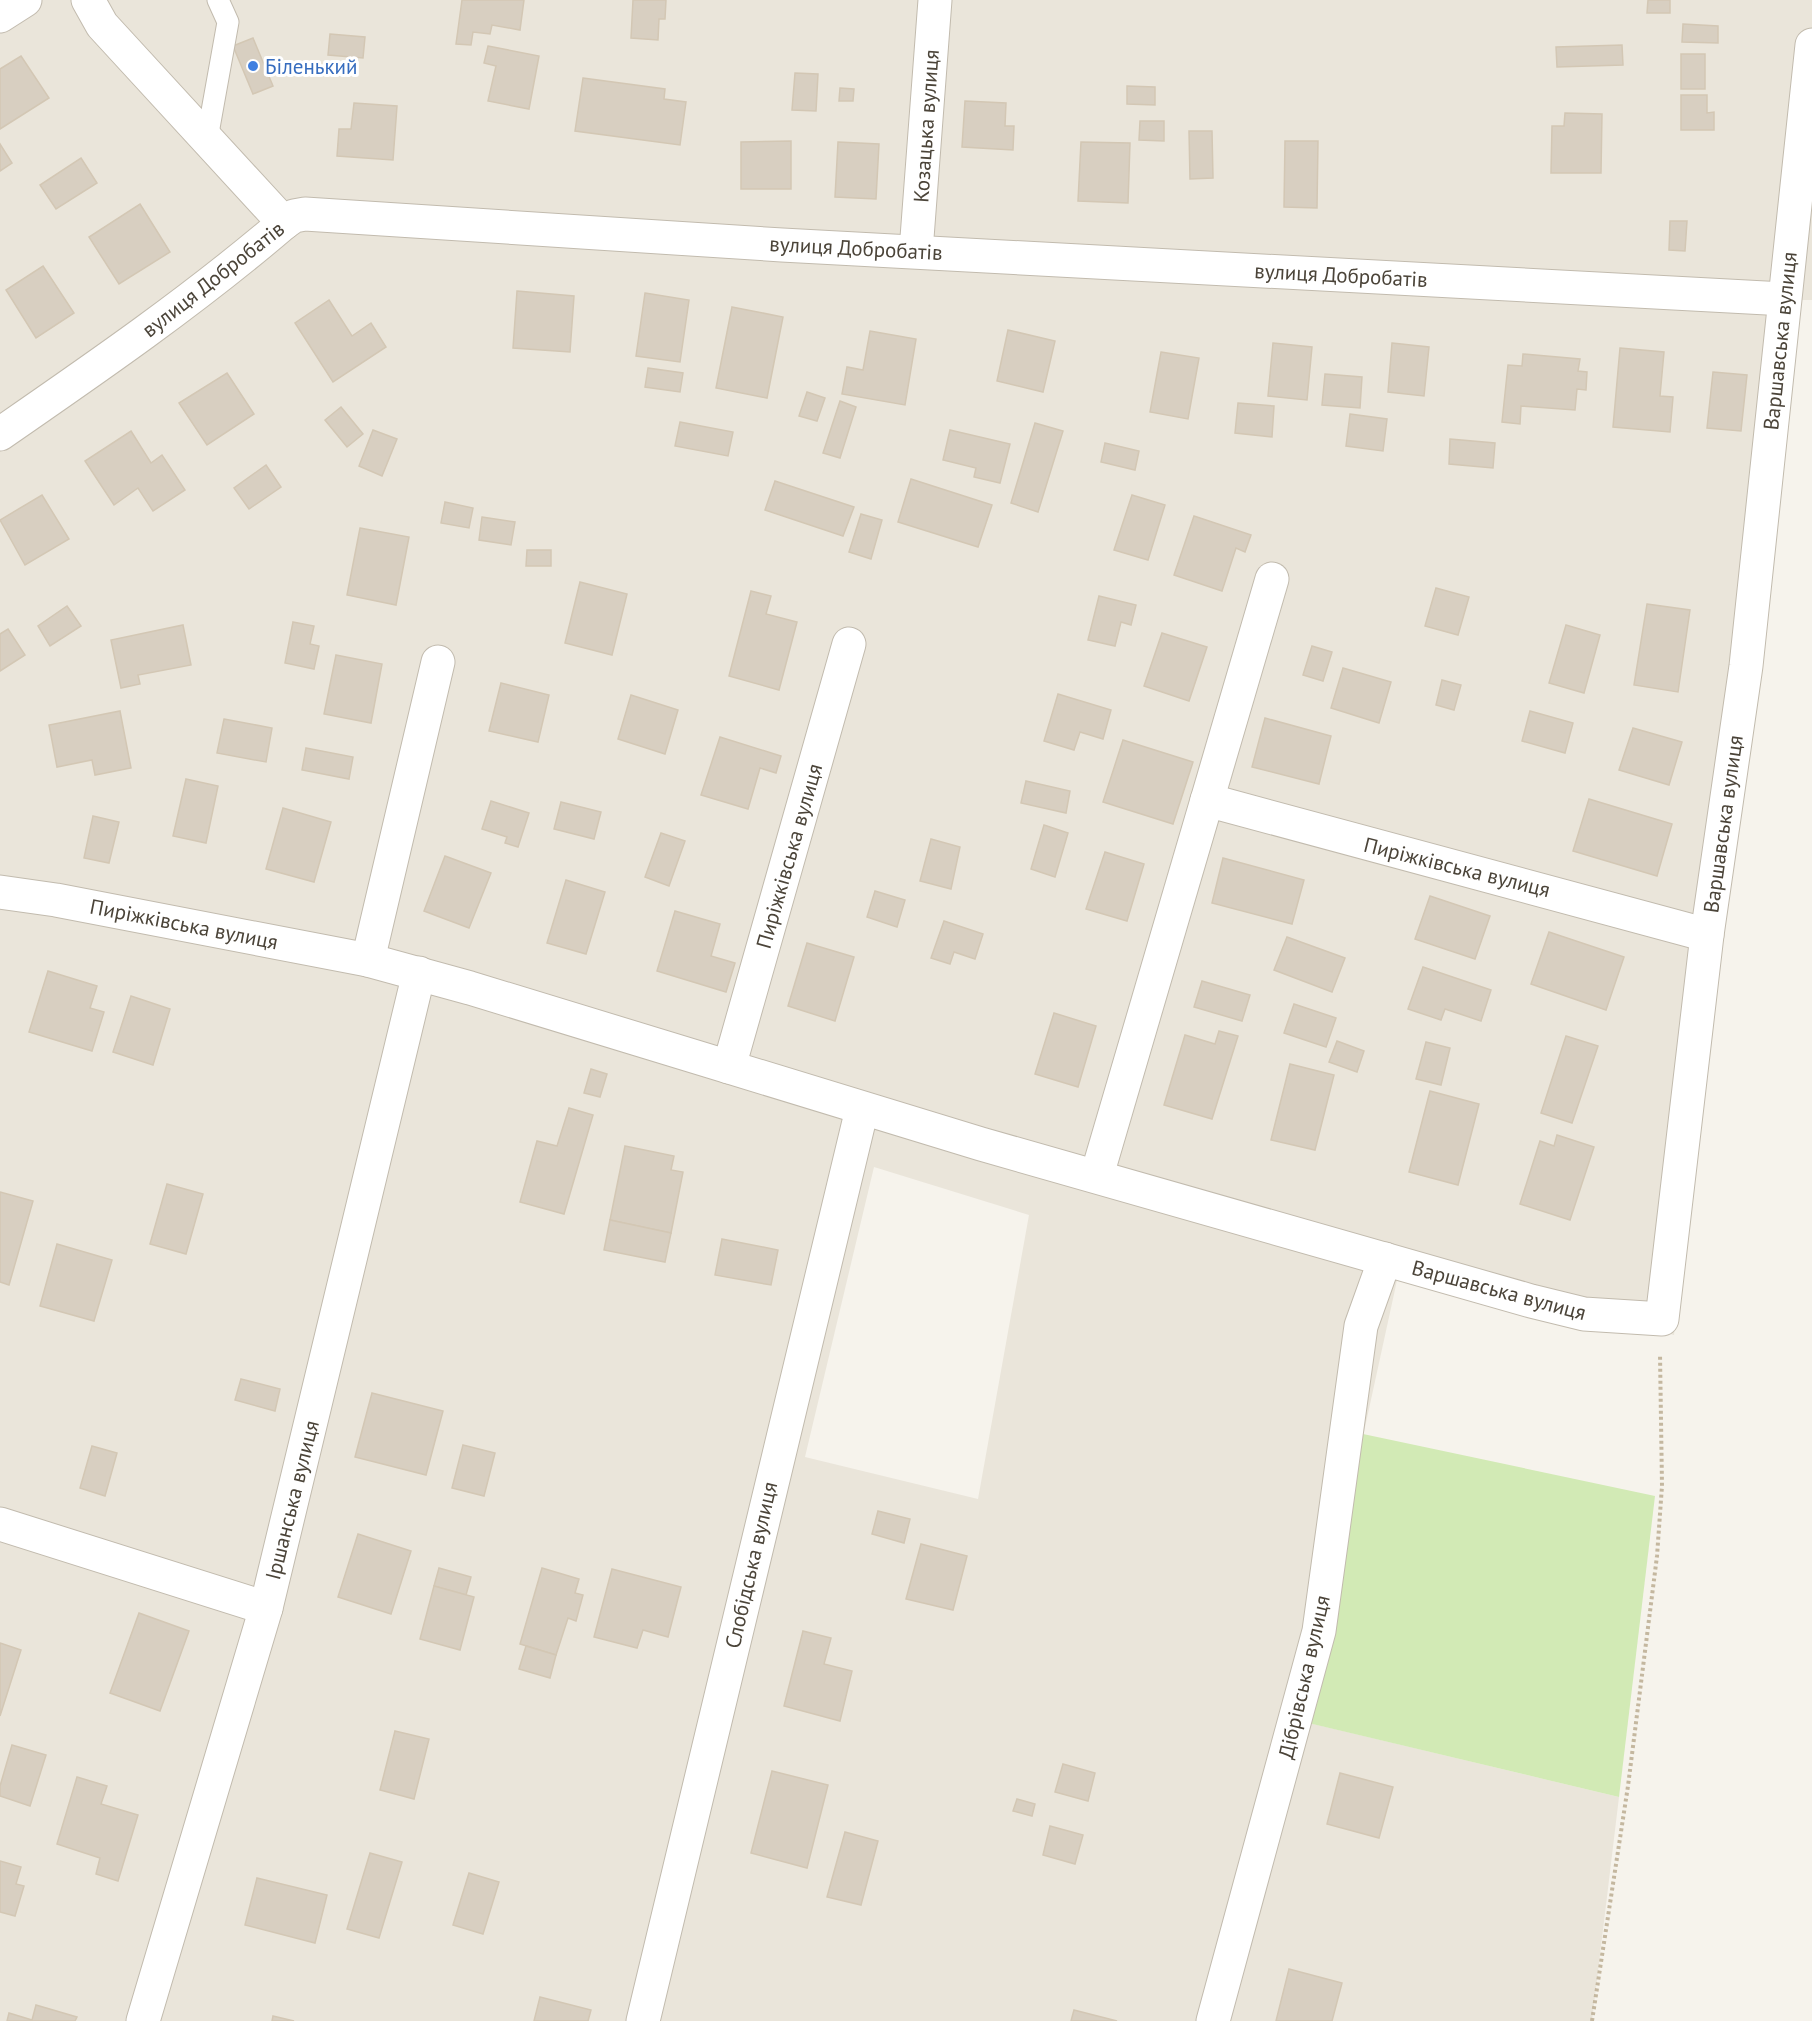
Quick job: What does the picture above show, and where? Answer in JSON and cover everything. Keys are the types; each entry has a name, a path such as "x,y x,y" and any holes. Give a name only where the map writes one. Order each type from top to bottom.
{"street":[{"path":"0,16 25,0"},
{"path":"88,0 102,25 284,223"},
{"name":"Козацька вулиця","path":"916,252 935,0"},
{"name":"Варшавська вулиця","path":"1384,1259 1564,1310 1623,1318 1662,1319 1707,935 1746,666 1812,45"},
{"name":"вулиця Добробатів","path":"0,434 160,323 218,279 294,216 323,213 916,252 1784,299"},
{"path":"1097,1175 1272,579"},
{"name":"Пиріжківська вулиця","path":"729,1067 849,644"},
{"path":"368,960 438,662"},
{"name":"Пиріжківська вулиця","path":"1207,800 1707,935"},
{"name":"Пиріжківська вулиця","path":"0,892 56,900 368,960 419,973 862,1109 1384,1259"},
{"name":"Іршанська вулиця","path":"143,2021 266,1608 419,973"},
{"name":"Слобідська вулиця","path":"643,2021 862,1109"},
{"name":"Дібрівська вулиця","path":"1213,2021 1319,1631 1361,1326 1384,1259"},
{"path":"0,1524 266,1608"}],"lane":[{"path":"207,139 228,22 218,0"}],"path":[{"path":"1592,2021 1630,1774 1657,1556 1662,1486 1662,1319"}],"shaded area":[{"path":"0,0 1812,0 1812,300 1797,300 1674,1335 1401,1262 1301,1721 1619,1797 1592,2021 0,2021","holes":["874,1167 1029,1215 978,1499 805,1457"]}],"green space":[{"path":"1363,1434 1655,1496 1619,1797 1300,1721"}],"building":[{"path":"462,0 524,0 520,30 492,25 490,34 473,32 471,45 456,44"},
{"path":"633,0 666,0 665,19 659,19 658,40 631,38"},
{"path":"1648,0 1670,0 1670,13 1647,13"},
{"path":"1683,24 1718,26 1718,43 1682,42"},
{"path":"330,34 365,37 363,58 328,55"},
{"name":"Біленький","path":"253,38 273,86 253,94 233,46"},
{"path":"1622,45 1623,65 1557,67 1556,47"},
{"path":"488,46 539,56 529,109 488,101 496,66 484,63"},
{"path":"1681,54 1705,54 1705,89 1681,89"},
{"path":"21,56 49,98 0,129 0,69"},
{"path":"795,73 818,74 816,111 792,110"},
{"path":"583,78 665,89 664,99 686,102 680,145 575,131"},
{"path":"1127,86 1155,87 1155,105 1127,104"},
{"path":"840,88 854,89 853,101 839,101"},
{"path":"1681,95 1707,95 1707,113 1714,112 1714,130 1681,130"},
{"path":"965,101 1006,103 1005,126 1014,126 1013,150 962,147"},
{"path":"354,103 397,106 393,160 337,156 339,129 351,129"},
{"path":"1565,113 1602,114 1601,173 1551,173 1552,126 1564,126"},
{"path":"1140,121 1164,121 1164,141 1139,140"},
{"path":"1189,131 1212,131 1213,178 1190,179"},
{"path":"791,141 791,189 741,189 741,142"},
{"path":"1285,141 1318,141 1317,208 1284,207"},
{"path":"838,142 879,144 876,199 835,197"},
{"path":"1081,142 1130,143 1128,203 1078,201"},
{"path":"0,144 12,163 0,171"},
{"path":"81,158 97,183 56,209 40,185"},
{"path":"140,204 170,252 119,284 89,237"},
{"path":"1670,221 1687,221 1685,251 1669,250"},
{"path":"43,266 74,313 36,338 6,290"},
{"path":"517,291 574,296 570,352 513,348"},
{"path":"645,293 689,300 680,362 636,356"},
{"path":"329,300 352,336 371,323 386,347 333,382 295,323"},
{"path":"732,307 783,317 767,398 716,388"},
{"path":"1008,330 1055,341 1043,392 997,381"},
{"path":"870,331 916,339 905,405 842,394 847,367 863,370"},
{"path":"1273,343 1312,347 1307,400 1268,396"},
{"path":"1392,343 1429,347 1424,396 1388,392"},
{"path":"1620,348 1664,352 1660,396 1673,397 1670,432 1613,427"},
{"path":"1161,352 1199,358 1188,419 1150,412"},
{"path":"1523,354 1580,359 1578,371 1587,372 1586,390 1577,389 1575,410 1521,406 1520,424 1502,422 1508,365 1522,366"},
{"path":"648,368 683,373 680,392 645,387"},
{"path":"1713,372 1747,375 1741,431 1707,428"},
{"path":"227,373 254,414 207,445 179,403"},
{"path":"1325,374 1362,377 1360,408 1322,405"},
{"path":"807,392 825,398 817,421 799,416"},
{"path":"840,401 856,407 840,458 823,453"},
{"path":"1238,403 1274,406 1272,437 1235,433"},
{"path":"341,407 363,434 347,447 325,420"},
{"path":"1350,414 1387,419 1383,451 1346,446"},
{"path":"680,422 733,432 728,456 675,446"},
{"path":"1035,423 1063,431 1038,512 1011,503"},
{"path":"373,430 397,439 382,476 359,466"},
{"path":"950,430 1010,444 1000,483 974,477 976,468 943,460"},
{"path":"131,431 151,463 162,455 185,490 153,511 138,488 114,505 85,461"},
{"path":"1450,439 1495,443 1493,468 1449,464"},
{"path":"1105,443 1139,451 1135,470 1101,462"},
{"path":"266,465 281,487 249,509 234,488"},
{"path":"911,479 992,505 978,547 898,522"},
{"path":"775,481 854,507 843,536 765,510"},
{"path":"42,495 69,539 25,565 0,520"},
{"path":"1132,495 1165,505 1148,560 1114,550"},
{"path":"445,502 473,508 469,528 441,523"},
{"path":"861,514 882,520 871,559 849,552"},
{"path":"1194,516 1251,535 1245,552 1236,548 1222,591 1174,575"},
{"path":"482,517 515,522 511,545 479,540"},
{"path":"360,528 409,537 396,605 347,595"},
{"path":"527,550 551,550 551,566 526,566"},
{"path":"580,582 627,594 612,655 565,643"},
{"path":"1436,588 1469,597 1458,635 1425,626"},
{"path":"751,591 771,596 766,614 797,622 779,690 729,676"},
{"path":"1099,596 1136,605 1131,625 1121,622 1115,646 1088,640"},
{"path":"1647,604 1690,610 1678,692 1634,685"},
{"path":"67,606 81,626 50,646 38,626"},
{"path":"293,622 314,626 310,644 319,646 314,669 285,663"},
{"path":"183,625 191,665 138,675 140,684 121,688 111,640"},
{"path":"1566,625 1600,635 1584,693 1549,683"},
{"path":"8,629 25,655 0,671 0,634"},
{"path":"1162,633 1207,647 1189,701 1144,686"},
{"path":"1312,646 1332,652 1323,681 1303,675"},
{"path":"336,655 382,664 371,723 324,714"},
{"path":"1343,668 1391,682 1379,723 1331,708"},
{"path":"1442,680 1461,685 1454,710 1436,705"},
{"path":"501,683 549,695 538,742 489,731"},
{"path":"1058,694 1111,710 1103,739 1080,732 1074,750 1044,741"},
{"path":"631,695 678,710 665,754 618,739"},
{"path":"120,711 131,768 95,775 92,760 57,767 49,725"},
{"path":"1530,711 1573,723 1565,753 1522,741"},
{"path":"1265,718 1331,736 1319,784 1252,767"},
{"path":"224,719 272,728 266,762 217,753"},
{"path":"1633,728 1682,742 1669,785 1619,770"},
{"path":"720,737 781,756 776,773 760,768 748,809 701,795"},
{"path":"1123,740 1193,762 1173,824 1103,802"},
{"path":"306,748 353,757 349,779 302,770"},
{"path":"186,779 218,786 206,843 173,836"},
{"path":"1026,781 1070,791 1066,813 1021,803"},
{"path":"1589,799 1672,824 1657,876 1573,851"},
{"path":"491,801 529,813 518,847 505,843 507,837 482,829"},
{"path":"561,802 601,812 594,839 554,829"},
{"path":"283,808 331,822 314,882 266,869"},
{"path":"93,816 119,822 109,863 84,858"},
{"path":"1044,825 1068,833 1055,877 1031,869"},
{"path":"661,833 685,841 669,886 645,877"},
{"path":"931,839 960,847 951,889 920,881"},
{"path":"1105,852 1144,864 1127,921 1086,909"},
{"path":"445,856 491,873 469,928 424,911"},
{"path":"1223,858 1304,880 1292,924 1212,903"},
{"path":"566,880 605,892 586,954 547,943"},
{"path":"875,891 905,900 897,927 867,917"},
{"path":"1430,896 1490,916 1475,959 1415,939"},
{"path":"675,911 720,924 711,956 735,963 726,992 657,971"},
{"path":"944,921 983,934 975,959 954,952 950,964 931,958"},
{"path":"1549,932 1624,957 1606,1010 1531,984"},
{"path":"1287,937 1345,958 1332,992 1274,970"},
{"path":"807,943 854,957 835,1021 788,1006"},
{"path":"1423,967 1491,990 1481,1021 1445,1009 1441,1020 1408,1009"},
{"path":"48,971 97,986 90,1008 104,1012 92,1051 29,1032"},
{"path":"1202,981 1250,995 1242,1021 1194,1007"},
{"path":"131,996 170,1009 153,1065 113,1052"},
{"path":"1294,1004 1336,1018 1326,1047 1284,1033"},
{"path":"1054,1013 1096,1026 1078,1087 1035,1074"},
{"path":"1219,1031 1238,1036 1212,1119 1164,1105 1185,1035 1215,1044"},
{"path":"1566,1036 1598,1046 1572,1123 1541,1113"},
{"path":"1337,1041 1364,1051 1357,1072 1329,1062"},
{"path":"1426,1042 1450,1048 1441,1085 1416,1079"},
{"path":"1290,1064 1334,1075 1315,1150 1271,1140"},
{"path":"591,1069 607,1074 600,1097 584,1093"},
{"path":"1430,1091 1479,1104 1458,1185 1409,1172"},
{"path":"569,1108 593,1115 564,1214 520,1202 537,1141 557,1146"},
{"path":"1557,1135 1594,1147 1570,1220 1520,1204 1540,1141 1554,1146"},
{"path":"625,1146 674,1156 671,1170 683,1172 671,1233 610,1220"},
{"path":"167,1184 203,1194 186,1254 150,1244"},
{"path":"0,1192 33,1201 9,1285 0,1282"},
{"path":"610,1220 671,1233 665,1262 604,1250"},
{"path":"722,1239 778,1250 771,1285 715,1275"},
{"path":"57,1244 112,1260 94,1321 40,1306"},
{"path":"241,1379 280,1389 275,1411 235,1400"},
{"path":"372,1393 443,1411 426,1475 355,1457"},
{"path":"463,1445 495,1453 484,1496 452,1488"},
{"path":"92,1446 117,1453 105,1496 80,1488"},
{"path":"878,1511 910,1519 904,1543 872,1534"},
{"path":"358,1534 411,1551 391,1614 338,1597"},
{"path":"921,1544 967,1556 953,1610 906,1599"},
{"path":"439,1568 471,1577 466,1595 434,1586"},
{"path":"542,1568 579,1579 575,1593 583,1595 576,1621 568,1618 556,1655 520,1644"},
{"path":"612,1569 681,1587 668,1637 643,1630 637,1648 594,1637"},
{"path":"434,1586 474,1597 460,1650 420,1639"},
{"path":"139,1613 189,1631 160,1711 110,1693"},
{"path":"803,1631 831,1638 824,1664 852,1671 840,1721 784,1706"},
{"path":"0,1643 21,1650 0,1716"},
{"path":"526,1646 556,1655 550,1678 519,1669"},
{"path":"395,1731 429,1739 414,1799 380,1790"},
{"path":"12,1745 46,1755 30,1806 0,1796 0,1786"},
{"path":"1063,1764 1095,1773 1088,1801 1055,1792"},
{"path":"772,1771 828,1785 807,1868 751,1853"},
{"path":"1340,1773 1393,1787 1379,1838 1327,1824"},
{"path":"77,1777 107,1786 101,1804 138,1815 118,1881 96,1874 100,1858 57,1844"},
{"path":"1017,1799 1035,1804 1032,1816 1013,1811"},
{"path":"1050,1826 1083,1835 1075,1864 1043,1855"},
{"path":"845,1832 878,1841 861,1905 827,1897"},
{"path":"370,1853 402,1862 379,1938 347,1929"},
{"path":"0,1861 21,1867 16,1884 24,1886 15,1916 0,1912"},
{"path":"469,1873 499,1882 483,1934 453,1925"},
{"path":"257,1878 327,1895 315,1943 245,1925"},
{"path":"1289,1969 1342,1983 1332,2021 1276,2021"},
{"path":"540,1997 591,2010 588,2021 534,2021"},
{"path":"36,2005 77,2017 75,2021 7,2021 9,2013 32,2020"},
{"path":"1074,2010 1117,2021 1071,2021"},
{"path":"273,2016 294,2021 272,2021"}],"place":[{"name":"Біленький","path":"253,66"}]}
